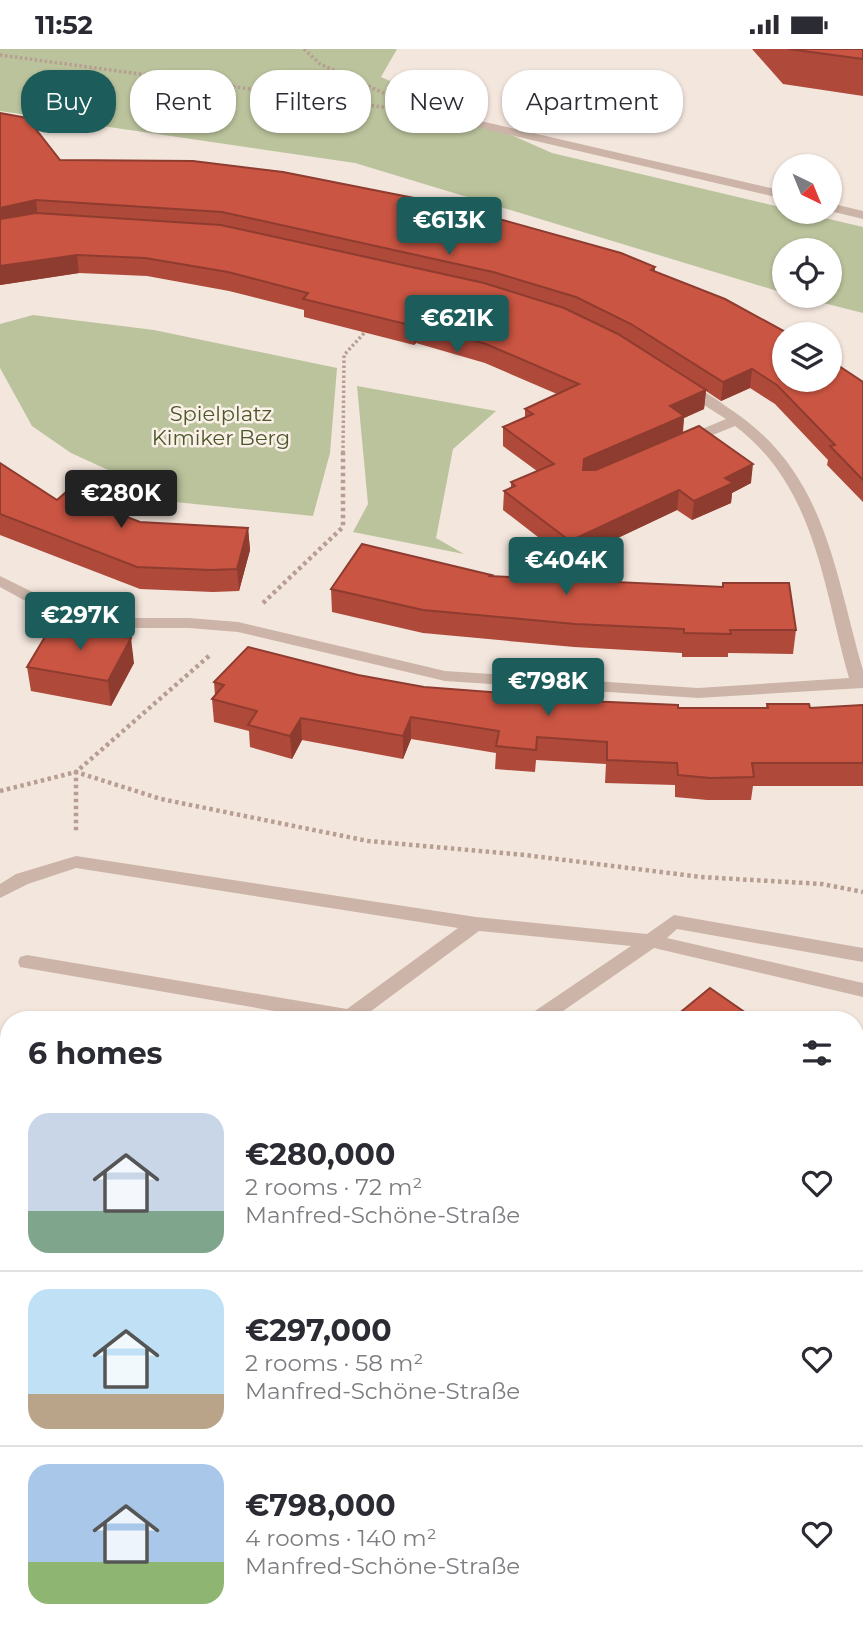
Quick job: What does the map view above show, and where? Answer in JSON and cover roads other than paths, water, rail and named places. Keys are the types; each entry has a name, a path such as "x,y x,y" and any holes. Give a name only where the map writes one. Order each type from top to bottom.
{"street":[{"path":"488,127 772,192"},
{"path":"842,210 863,215"},
{"path":"0,581 57,611 91,623 188,623 238,627 445,676 698,693 861,683 818,534 792,477 769,447 736,419 679,383"},
{"path":"671,448 736,419"},
{"path":"0,892 22,879 76,862 476,923 651,941 863,990"},
{"path":"549,1011 651,941 674,922 863,955"},
{"path":"358,1011 476,923"},
{"path":"27,962 315,1011"}],"park label":[{"name":"Spielplatz Kimiker Berg","path":"221,425"}]}
